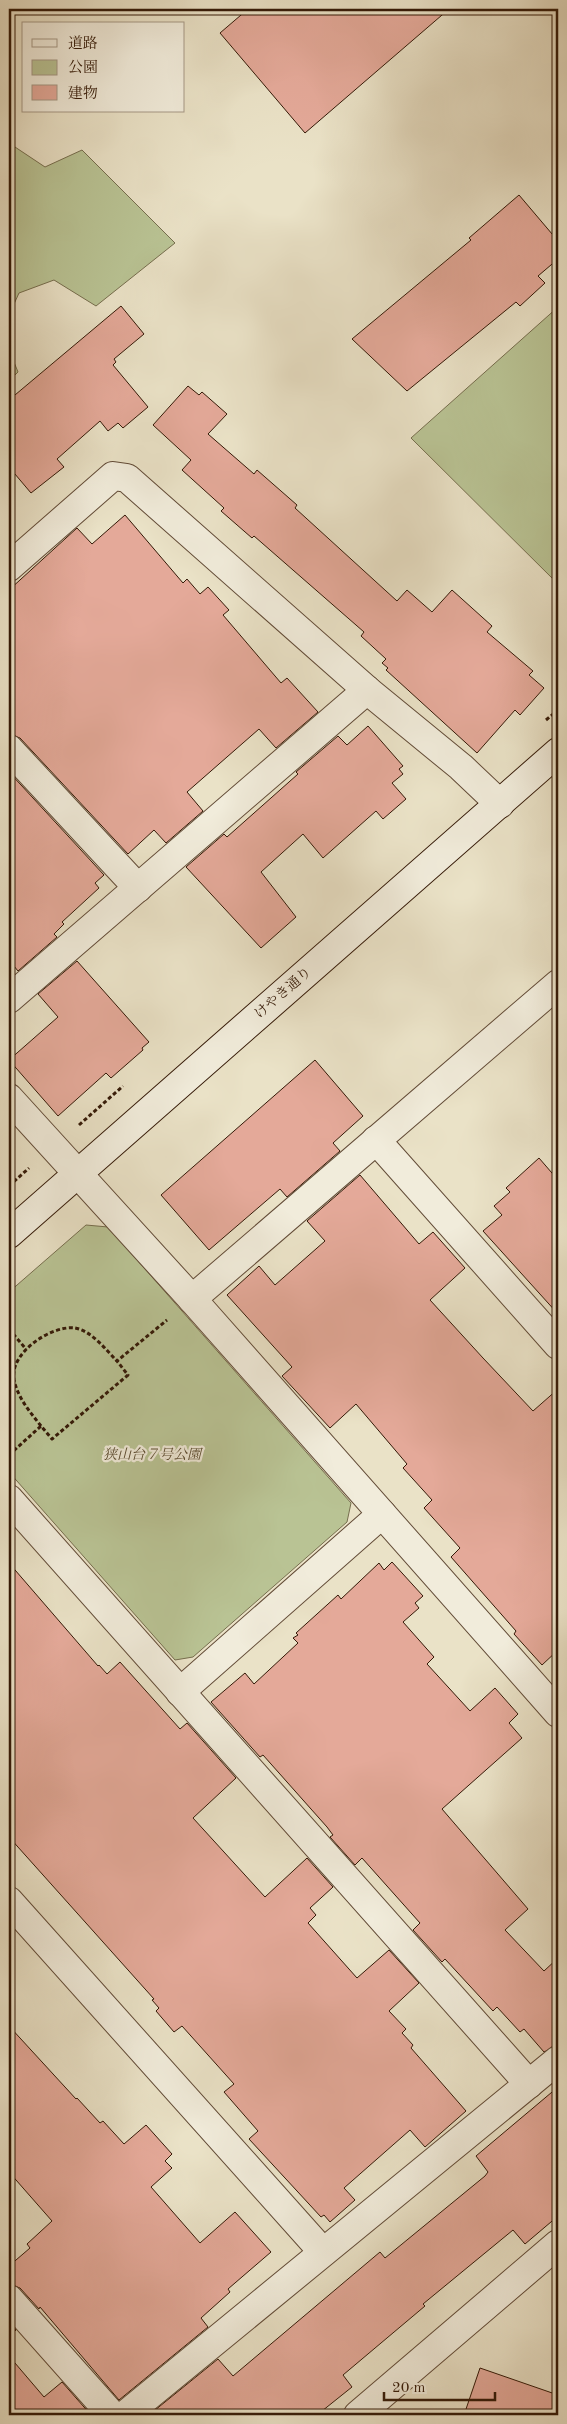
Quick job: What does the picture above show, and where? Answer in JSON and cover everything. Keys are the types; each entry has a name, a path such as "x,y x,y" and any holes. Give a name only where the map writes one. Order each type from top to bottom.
{"street":[{"path":"9,567 113,476 127,478 367,690 461,768 500,804"},
{"path":"9,999 367,690"},
{"path":"9,749 138,888"},
{"name":"けやき通り","path":"9,1234 558,752"},
{"path":"192,1299 558,984"},
{"path":"9,1098 192,1299 558,1713"},
{"path":"376,1140 558,1345"},
{"path":"9,1499 529,2084"},
{"path":"180,1692 382,1514"},
{"path":"9,1902 323,2252"},
{"path":"125,2415 558,2060"},
{"path":"358,2415 558,2244"},
{"path":"9,2299 112,2415"}],"path":[{"path":"117,1361 192,1299"},
{"path":"75,1328 92,1336 128,1375 52,1439 18,1395 14,1378 17,1362 26,1349 39,1338 75,1328"},
{"path":"9,1329 26,1349"},
{"path":"9,1455 41,1426"}],"green space":[{"path":"9,143 45,167 82,150 175,243 96,306 54,280 19,293 9,315"},
{"path":"558,307 558,584 411,438"},
{"path":"9,350 18,372 9,381"},
{"name":"狭山台７号公園","path":"86,1225 108,1227 351,1503 347,1522 193,1657 175,1660 9,1472 9,1292"}],"building":[{"path":"248,9 449,9 305,133 220,33"},
{"path":"519,195 558,241 558,259 538,276 545,283 520,306 516,302 407,391 352,339 471,240 469,238"},
{"path":"121,306 144,334 114,359 116,362 113,365 148,407 123,428 118,423 108,431 100,421 57,459 64,467 31,493 9,467 9,400"},
{"path":"188,386 199,395 202,392 227,414 208,434 254,474 257,470 297,505 295,508 397,601 407,590 432,612 452,590 492,626 487,632 533,671 529,675 544,688 520,715 515,710 477,753 386,670 388,668 382,663 386,659 361,636 364,632 254,536 252,538 221,511 224,508 182,470 191,460 153,425"},
{"path":"125,515 183,583 187,579 200,594 208,587 229,610 223,615 281,683 287,678 318,712 276,748 259,729 187,792 203,811 166,843 154,830 128,854 20,738 9,734 9,590 77,528 92,544"},
{"path":"368,726 403,766 399,769 403,774 392,783 406,799 383,819 376,811 323,858 303,834 261,872 296,917 261,948 186,867 224,834 227,837 298,774 296,772 338,736 347,745"},
{"path":"9,772 104,875 95,883 99,888 62,922 64,924 54,934 57,937 18,971 9,960"},
{"path":"77,961 149,1042 142,1048 143,1050 111,1078 106,1073 58,1116 9,1060 58,1017 38,994"},
{"path":"315,1060 363,1116 333,1143 340,1151 287,1197 280,1189 209,1250 161,1195"},
{"path":"539,1158 558,1180 558,1314 483,1231 502,1215 494,1206 510,1192 506,1188"},
{"path":"360,1175 419,1244 433,1232 465,1268 430,1300 483,1358 533,1411 558,1389 558,1650 542,1665 514,1634 516,1631 451,1557 460,1548 424,1508 432,1500 403,1468 407,1464 356,1404 330,1428 282,1376 292,1367 227,1295 259,1266 275,1285 325,1241 307,1221"},
{"path":"392,1562 423,1596 415,1603 419,1608 403,1622 434,1657 427,1664 470,1711 495,1688 518,1714 509,1723 522,1738 442,1809 528,1909 505,1930 544,1971 558,1958 558,2045 544,2052 524,2029 520,2032 497,2007 493,2011 445,1959 442,1962 413,1930 420,1923 362,1858 355,1865 330,1837 333,1835 327,1827 263,1755 260,1757 211,1702 245,1673 254,1684 298,1643 293,1638 298,1635 296,1633 338,1595 341,1599 379,1563 384,1570"},
{"path":"9,1563 98,1666 107,1674 120,1662 180,1729 187,1723 236,1778 193,1818 265,1897 307,1858 333,1887 310,1908 316,1915 308,1923 357,1978 389,1950 419,1983 389,2011 406,2029 402,2033 413,2045 411,2048 466,2111 425,2147 410,2130 344,2188 355,2200 330,2222 324,2215 321,2217 249,2139 258,2131 224,2092 234,2084 182,2026 174,2032 156,2011 159,2008 152,2000 154,1999 9,1837"},
{"path":"9,2026 76,2099 100,2123 103,2121 124,2144 146,2125 172,2154 165,2161 172,2168 151,2187 200,2243 235,2212 271,2252 228,2289 230,2292 201,2318 208,2327 119,2400 40,2307 39,2309 20,2288 9,2284 9,2266 30,2248 27,2244 52,2221 9,2172"},
{"path":"558,2087 558,2216 525,2244 513,2230 423,2304 425,2306 343,2375 352,2387 317,2415 149,2415 218,2359 233,2376 380,2252 385,2258 485,2176 488,2172 476,2156"},
{"path":"9,2322 16,2330 9,2337"},
{"path":"9,2356 44,2397 62,2382 91,2415 9,2415"},
{"path":"480,2368 558,2395 558,2415 464,2415"}]}
